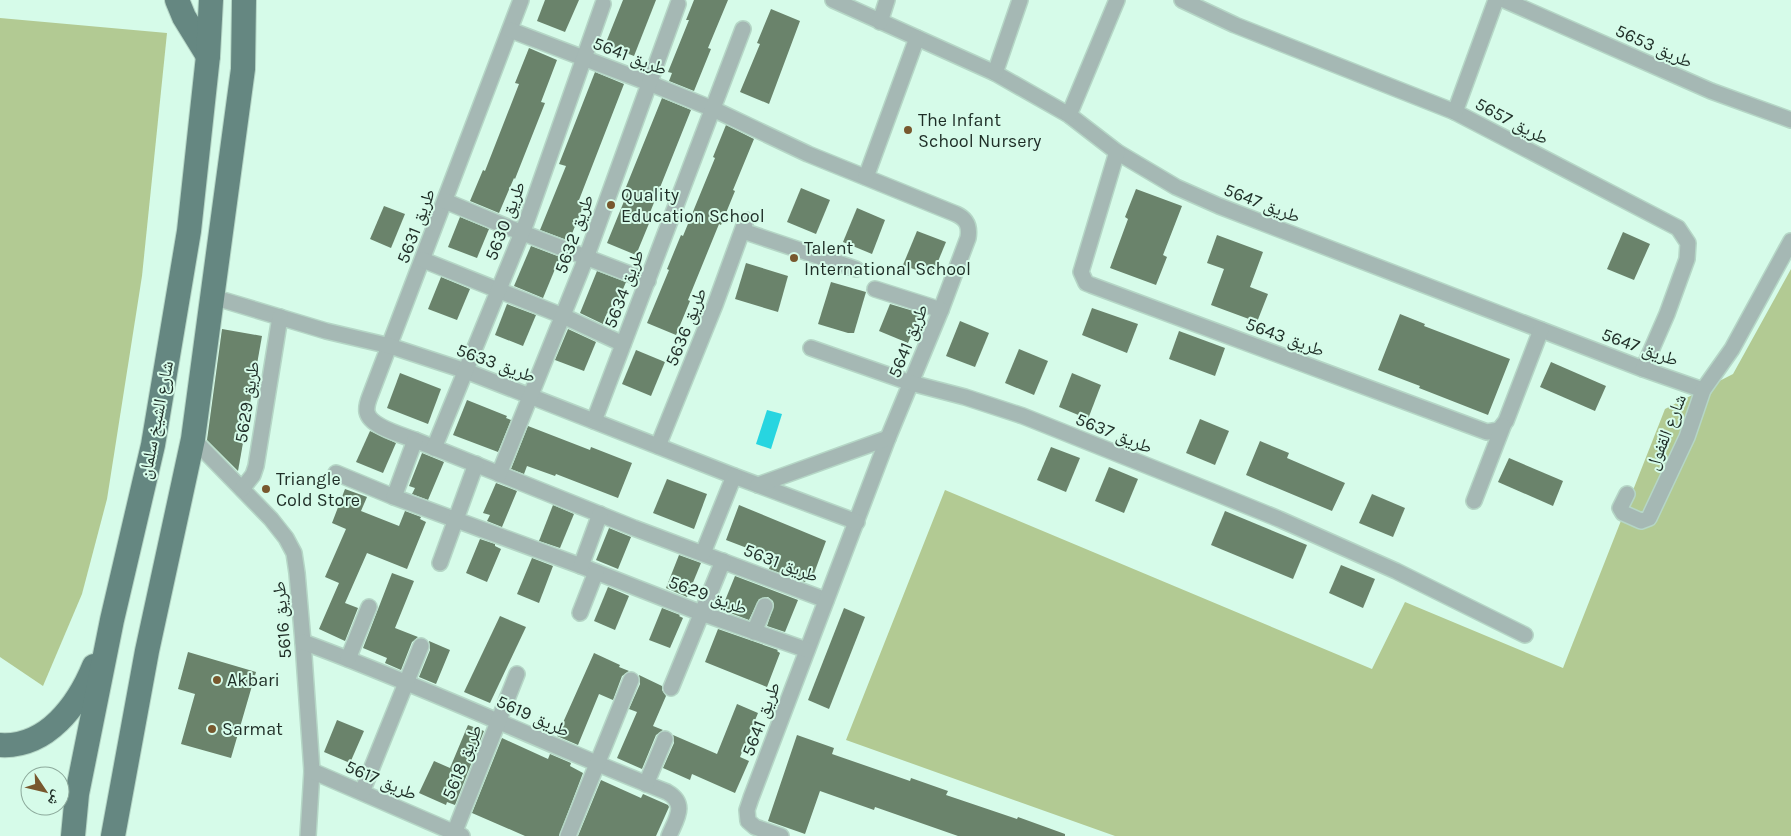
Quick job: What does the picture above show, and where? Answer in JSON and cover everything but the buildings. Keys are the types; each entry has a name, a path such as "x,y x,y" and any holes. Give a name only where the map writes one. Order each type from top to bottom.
{"main road":[{"path":"177,0 184,17 208,56"},
{"name":"شارع الشيخ سلمان","path":"73,836 77,794 112,620 153,445 188,241 208,56 211,0"},
{"name":"شارع الشيخ سلمان","path":"113,836 147,651 193,439 243,69 244,0"},
{"path":"0,745 25,743 41,735 61,720 78,697 92,670 112,620"}],"street":[{"name":"طريق 5631","path":"521,0 370,396 367,406 368,414 372,421 380,426 434,448 600,514 826,600"},
{"name":"طريق 5647","path":"833,0 995,73 1069,115 1117,152 1176,187 1219,206 1643,369 1703,390"},
{"path":"880,22 887,0"},
{"path":"995,73 1020,0"},
{"path":"1069,115 1117,0"},
{"name":"طريق 5657","path":"1182,0 1234,25 1455,112 1678,228 1688,243 1687,259 1667,314 1643,369"},
{"path":"1455,112 1496,0"},
{"name":"طريق 5653","path":"1504,0 1711,91 1791,120"},
{"name":"طريق 5630","path":"434,448 522,232 603,4"},
{"name":"طريق 5632","path":"499,474 586,258 678,4"},
{"name":"طريق 5634","path":"594,422 743,29"},
{"name":"طريق 5641","path":"510,30 713,109 808,154 956,214 966,220 969,226 968,238 941,310 888,438 750,798 747,810 748,821 755,827 780,836"},
{"path":"866,177 917,38"},
{"name":"طريق 5643","path":"1117,152 1080,272 1086,283 1480,430 1494,432 1503,426"},
{"path":"445,201 648,281"},
{"name":"طريق 5636","path":"658,446 715,305 744,225 856,269"},
{"name":"شارع القفول","path":"1627,494 1620,508 1623,514 1641,521 1649,518 1687,437 1703,390 1732,349 1791,241"},
{"path":"423,260 563,316 624,344"},
{"path":"876,289 941,310"},
{"name":"طريق 5633","path":"213,298 326,331 390,346 466,371 857,522"},
{"name":"طريق 5629","path":"242,489 255,471 280,317"},
{"path":"1474,501 1541,330"},
{"name":"طريق 5637","path":"811,348 911,383 965,397 1023,416 1279,519 1396,571 1525,636"},
{"path":"758,485 888,438"},
{"name":"طريق 5616","path":"193,439 279,528 294,553 303,642 312,771 308,836"},
{"path":"394,497 415,440"},
{"path":"440,563 476,464"},
{"name":"طريق 5629","path":"336,473 394,497 581,566 701,613 807,650"},
{"path":"703,553 734,476"},
{"path":"581,566 600,514"},
{"name":"طريق 5631","path":"672,688 723,561"},
{"path":"580,613 596,572"},
{"path":"754,632 765,606"},
{"path":"348,659 369,607"},
{"name":"طريق 5619","path":"303,642 499,721 598,765 671,794 678,801 679,812 670,836"},
{"path":"362,792 421,646"},
{"name":"طريق 5618","path":"457,835 517,674"},
{"path":"568,836 631,680"},
{"path":"646,784 665,739"},
{"name":"طريق 5617","path":"312,771 457,835"}],"green space":[{"path":"0,18 167,33 142,276 107,499 82,594 43,686 0,657"},
{"path":"1791,269 1791,836 1115,836 846,740 945,490 1372,669 1405,602 1563,668 1665,409 1733,374"}],"water":[{"path":"767,410 782,414 771,449 756,444"}],"place":[{"name":"The Infant School Nursery","path":"908,130"},
{"name":"Quality Education School","path":"611,205"},
{"name":"Talent International School","path":"794,258"},
{"name":"Triangle Cold Store","path":"266,489"},
{"name":"Akbari","path":"217,680"},
{"name":"Sarmat","path":"212,729"}]}
